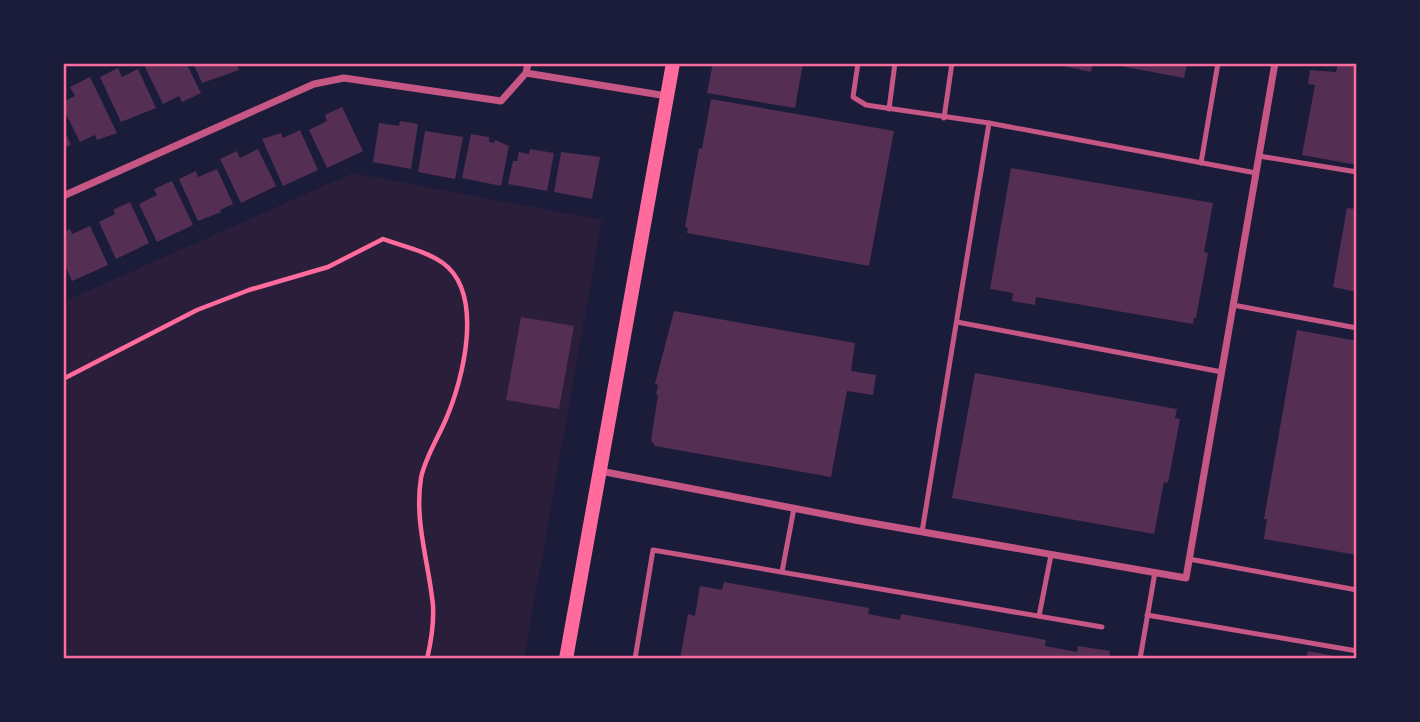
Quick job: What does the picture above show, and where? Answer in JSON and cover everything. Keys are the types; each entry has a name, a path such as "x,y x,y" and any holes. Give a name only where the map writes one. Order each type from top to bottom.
{"main road":[{"path":"566,659 673,63"}],"street":[{"path":"63,196 314,84 344,78 501,100 526,73 528,63"},
{"path":"600,471 922,532 1186,578 1275,63"},
{"path":"526,73 667,96"}],"lane":[{"path":"858,63 853,97 866,105 989,123 1256,173"},
{"path":"889,109 895,63"},
{"path":"944,118 952,63"},
{"path":"1201,163 1218,63"},
{"path":"922,532 989,123"},
{"path":"1259,156 1357,172"},
{"path":"1233,305 1357,328"},
{"path":"957,322 1222,372"},
{"path":"782,572 794,508"},
{"path":"635,659 653,550 1102,627"},
{"path":"1039,616 1051,555"},
{"path":"1189,559 1357,590"},
{"path":"1140,659 1155,572"},
{"path":"1147,615 1357,651"}],"path":[{"path":"63,379 197,310 249,290 328,267 383,239 413,249 444,264 459,284 467,313 467,339 463,374 421,477 421,533 433,609 427,659"}],"shaded area":[{"path":"353,173 602,220 524,659 63,659 63,302"}],"building":[{"path":"152,63 186,63 201,93 182,102 179,96 163,104 145,67"},
{"path":"193,63 236,63 239,70 202,83"},
{"path":"713,63 803,63 795,108 707,93"},
{"path":"1050,63 1093,63 1091,72"},
{"path":"1105,63 1187,63 1184,78"},
{"path":"1338,63 1357,64 1357,165 1302,155 1315,85 1308,84 1310,70 1336,72"},
{"path":"118,68 122,77 138,69 156,108 121,122 100,77"},
{"path":"90,77 117,133 97,140 95,135 80,142 63,108 63,102 75,96 70,87"},
{"path":"711,99 894,131 869,266 687,233 688,228 685,227 699,148 702,149"},
{"path":"342,107 363,151 327,168 309,130 327,121 325,115"},
{"path":"400,121 418,124 411,169 373,162 379,123 399,126"},
{"path":"63,127 71,145 63,148"},
{"path":"300,130 318,170 283,186 262,139 281,133 283,138"},
{"path":"425,131 463,137 455,179 418,172"},
{"path":"471,134 489,137 489,142 494,143 495,140 509,146 501,186 462,178"},
{"path":"258,149 276,186 241,203 220,159 237,151 240,158"},
{"path":"530,149 554,153 547,191 508,184 513,161 517,161 519,152 529,154"},
{"path":"561,152 600,157 592,199 554,192"},
{"path":"1011,168 1213,203 1204,252 1208,253 1193,324 1036,297 1035,305 1012,301 1013,293 990,289"},
{"path":"217,169 233,204 198,221 179,179 196,171 198,177"},
{"path":"172,181 193,225 157,242 139,204 157,195 154,189"},
{"path":"130,202 149,243 116,259 99,222 115,214 113,210"},
{"path":"1347,208 1357,209 1357,292 1333,287"},
{"path":"90,226 108,265 72,281 63,261 63,232 70,229 72,234"},
{"path":"674,311 855,343 851,371 876,375 873,395 847,391 831,477 655,446 651,440 658,395 658,385 655,384"},
{"path":"521,317 574,326 559,409 506,400"},
{"path":"1297,330 1357,341 1357,555 1264,539 1267,519 1264,519"},
{"path":"975,373 1177,409 1175,418 1180,419 1168,483 1164,482 1154,534 952,498"},
{"path":"724,582 869,608 868,614 900,620 901,614 1046,640 1045,646 1077,652 1078,646 1110,651 1109,659 680,659 688,614 695,616 700,586 722,590"},
{"path":"1308,651 1344,658 1344,659 1306,659"}]}
